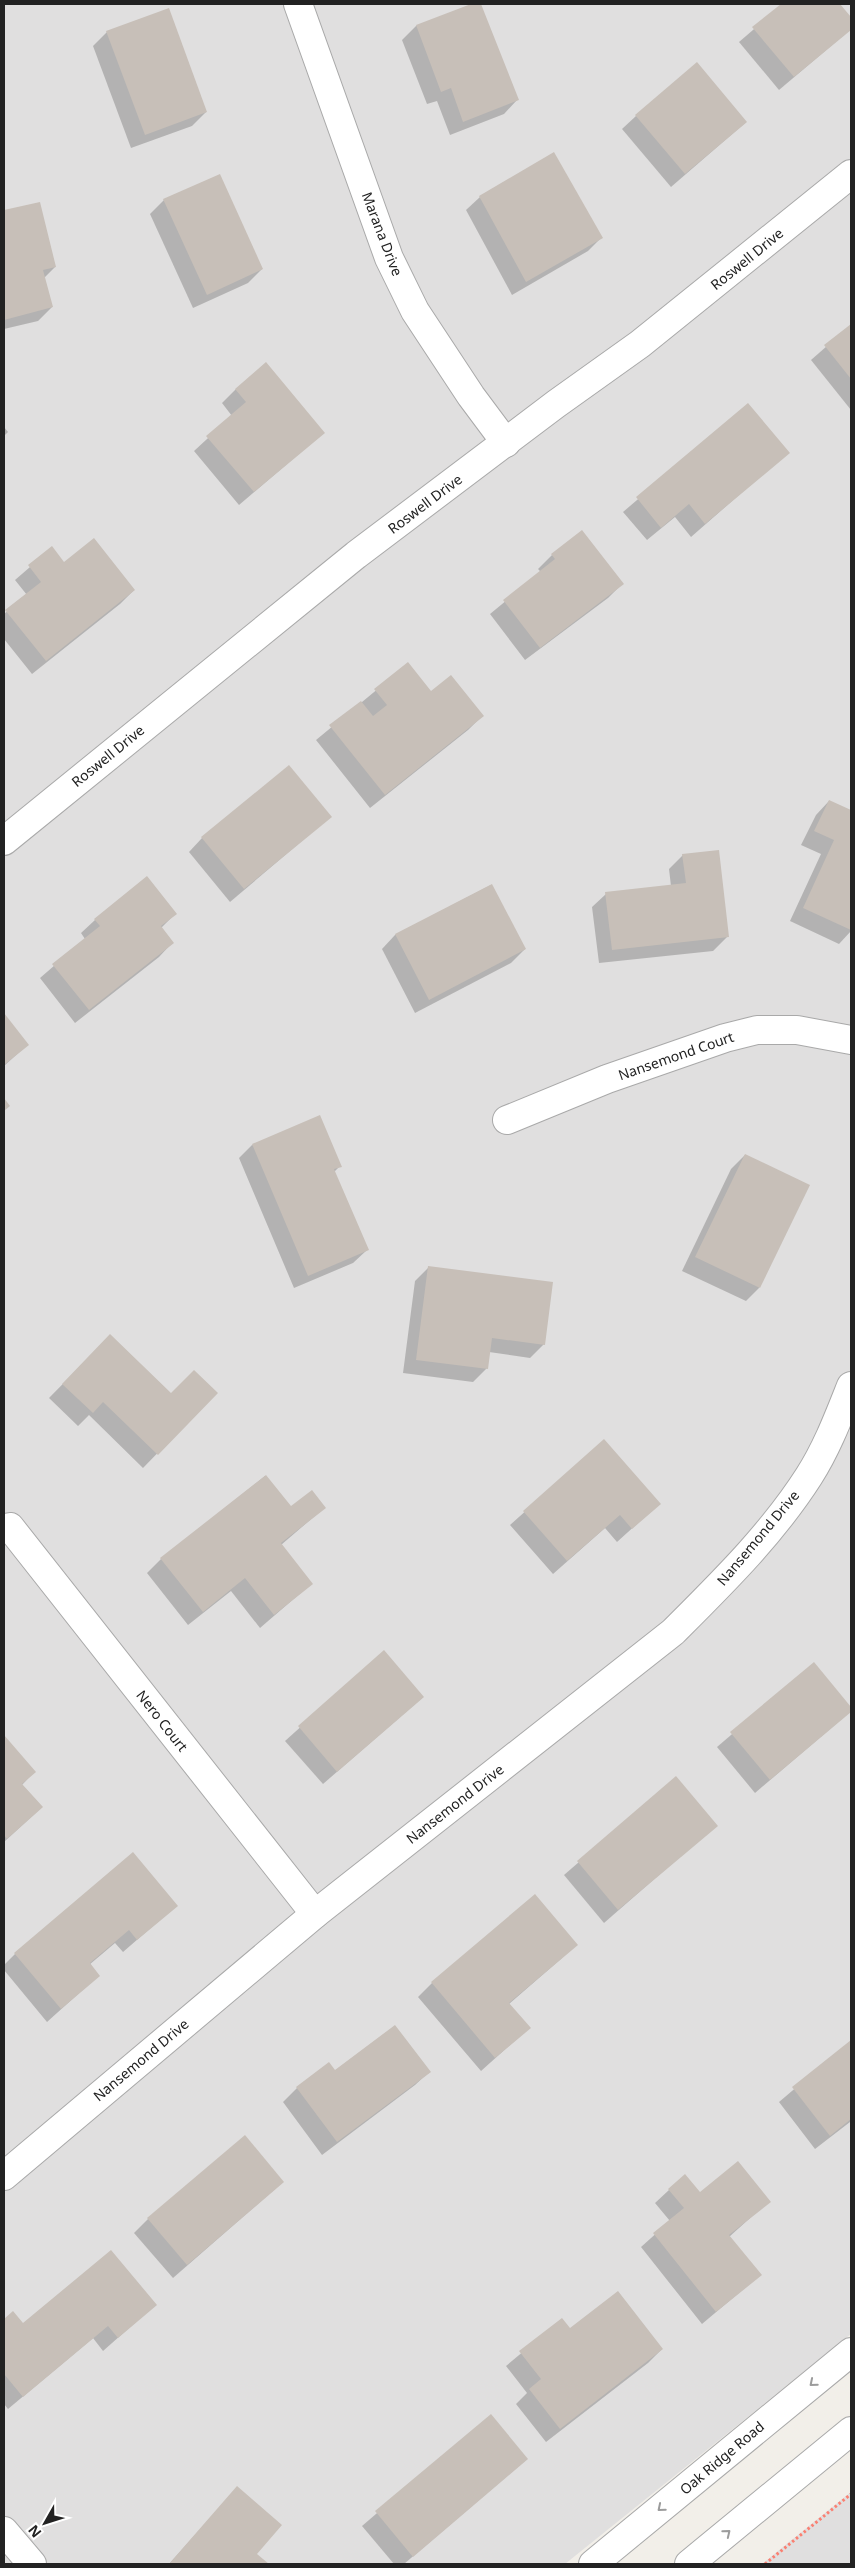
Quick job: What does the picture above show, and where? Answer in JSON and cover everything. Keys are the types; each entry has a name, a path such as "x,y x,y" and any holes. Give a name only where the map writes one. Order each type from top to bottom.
{"street":[{"name":"Marana Drive","path":"298,4 389,258 415,311 471,396 506,443"},
{"name":"Roswell Drive","path":"4,841 267,625 356,555 640,344 851,174"},
{"name":"Nansemond Court","path":"507,1120 607,1079 725,1038 757,1030 797,1030 851,1040"},
{"name":"Nansemond Drive","path":"4,2176 315,1914 680,1625 724,1581 767,1532 809,1476 836,1424 851,1386"},
{"name":"Nero Court","path":"10,1527 315,1914"},
{"name":"Oak Ridge Road","path":"593,2564 851,2352"},
{"path":"689,2564 851,2432"},
{"path":"4,2531 32,2564"}],"path":[{"path":"765,2564 851,2494"}],"shaded area":[{"path":"4,4 851,4 851,2334 565,2564 4,2564"},
{"path":"851,2492 851,2564 762,2564"}],"building":[{"path":"471,4 481,4 519,100 463,122 451,88 441,92 416,25"},
{"path":"781,4 840,4 851,17 851,30 794,77 752,27"},
{"path":"169,8 207,112 145,135 106,31"},
{"path":"697,62 747,122 685,174 635,115"},
{"path":"554,152 603,238 526,282 479,196"},
{"path":"220,174 263,269 207,295 163,199"},
{"path":"40,202 56,267 43,270 53,307 4,320 4,210"},
{"path":"851,324 851,379 824,345"},
{"path":"266,362 325,433 254,492 206,436 246,402 235,389"},
{"path":"748,403 790,453 705,524 689,504 661,528 636,497"},
{"path":"582,530 624,584 540,648 503,600 555,559 551,554"},
{"path":"94,538 135,590 46,661 5,610 41,582 28,565 52,546 64,562"},
{"path":"408,662 431,691 451,675 484,716 385,795 329,725 361,701 373,716 387,705 374,689"},
{"path":"289,765 332,817 244,889 201,837"},
{"path":"829,800 851,810 851,930 803,908 834,840 814,831"},
{"path":"719,850 729,937 612,950 605,892 686,883 682,854"},
{"path":"147,876 177,914 161,926 174,943 89,1010 52,964 100,926 94,919"},
{"path":"492,884 526,949 429,1000 395,934"},
{"path":"4,1013 29,1045 4,1065"},
{"path":"4,1098 10,1106 4,1111"},
{"path":"320,1115 342,1167 334,1169 369,1250 308,1276 252,1144"},
{"path":"745,1154 810,1185 760,1288 695,1257"},
{"path":"428,1266 553,1282 545,1345 492,1338 488,1369 416,1360"},
{"path":"110,1334 171,1393 194,1370 218,1393 158,1455 103,1402 93,1413 62,1384"},
{"path":"604,1439 661,1504 632,1529 620,1515 567,1561 523,1511"},
{"path":"266,1475 291,1506 312,1490 326,1508 281,1543 313,1584 274,1615 245,1578 203,1612 160,1558"},
{"path":"384,1650 424,1697 337,1772 298,1726"},
{"path":"814,1662 851,1707 851,1712 770,1780 730,1732"},
{"path":"4,1735 36,1772 22,1784 43,1807 7,1839 4,1835"},
{"path":"676,1776 718,1826 618,1910 577,1861"},
{"path":"133,1852 178,1906 137,1940 129,1930 90,1963 100,1976 61,2009 14,1953"},
{"path":"535,1894 578,1945 509,2003 531,2028 495,2058 431,1982"},
{"path":"395,2025 431,2072 337,2142 296,2087 329,2062 335,2070"},
{"path":"851,2040 851,2119 830,2136 792,2087"},
{"path":"245,2135 284,2182 187,2265 147,2218"},
{"path":"738,2161 771,2202 729,2235 762,2275 716,2312 653,2233 684,2208 668,2189 685,2174 700,2192"},
{"path":"111,2250 157,2305 118,2338 108,2326 23,2397 4,2374 4,2319 13,2311 23,2323"},
{"path":"618,2291 663,2349 560,2429 529,2389 541,2379 519,2351 562,2318 570,2328"},
{"path":"491,2414 528,2459 413,2557 375,2511"},
{"path":"237,2486 282,2525 257,2554 269,2564 169,2564"}]}
